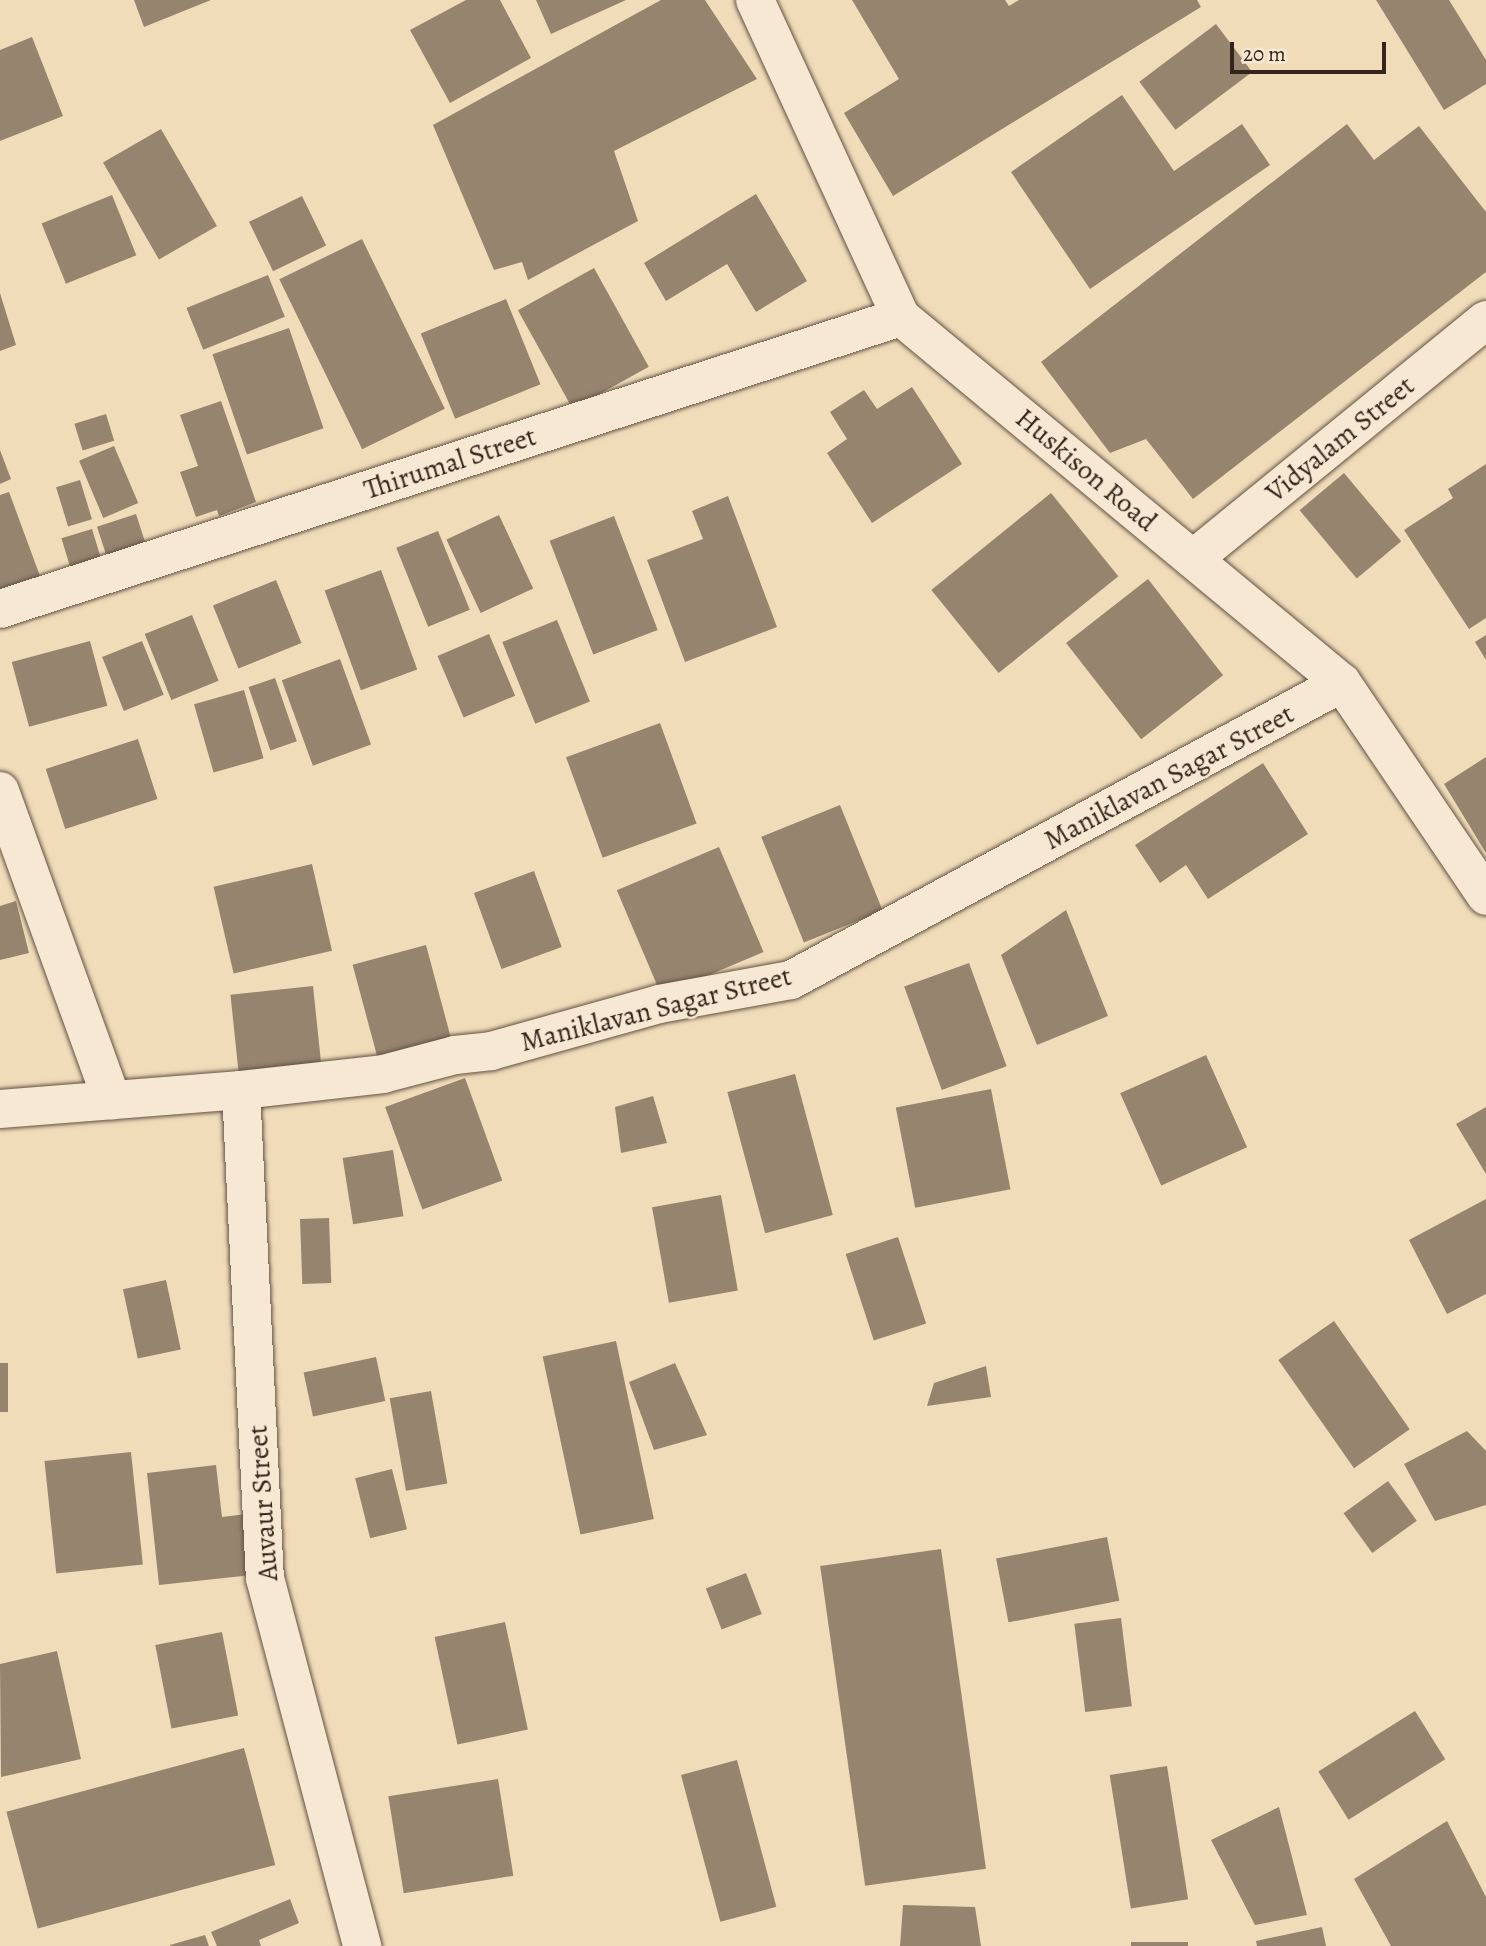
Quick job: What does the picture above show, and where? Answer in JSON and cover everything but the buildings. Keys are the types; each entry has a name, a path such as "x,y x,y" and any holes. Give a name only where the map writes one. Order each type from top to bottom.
{"street":[{"name":"Huskison Road","path":"755,0 901,317 1342,684 1486,896"},
{"name":"Thirumal Street","path":"0,609 901,317"},
{"name":"Vidyalam Street","path":"1193,559 1486,320"},
{"name":"Maniklavan Sagar Street","path":"0,1109 241,1090 383,1074 455,1055 491,1051 659,1003 791,980 1342,684"},
{"path":"0,791 112,1100"},
{"name":"Auvaur Street","path":"241,1090 265,1578 362,1946"}]}
